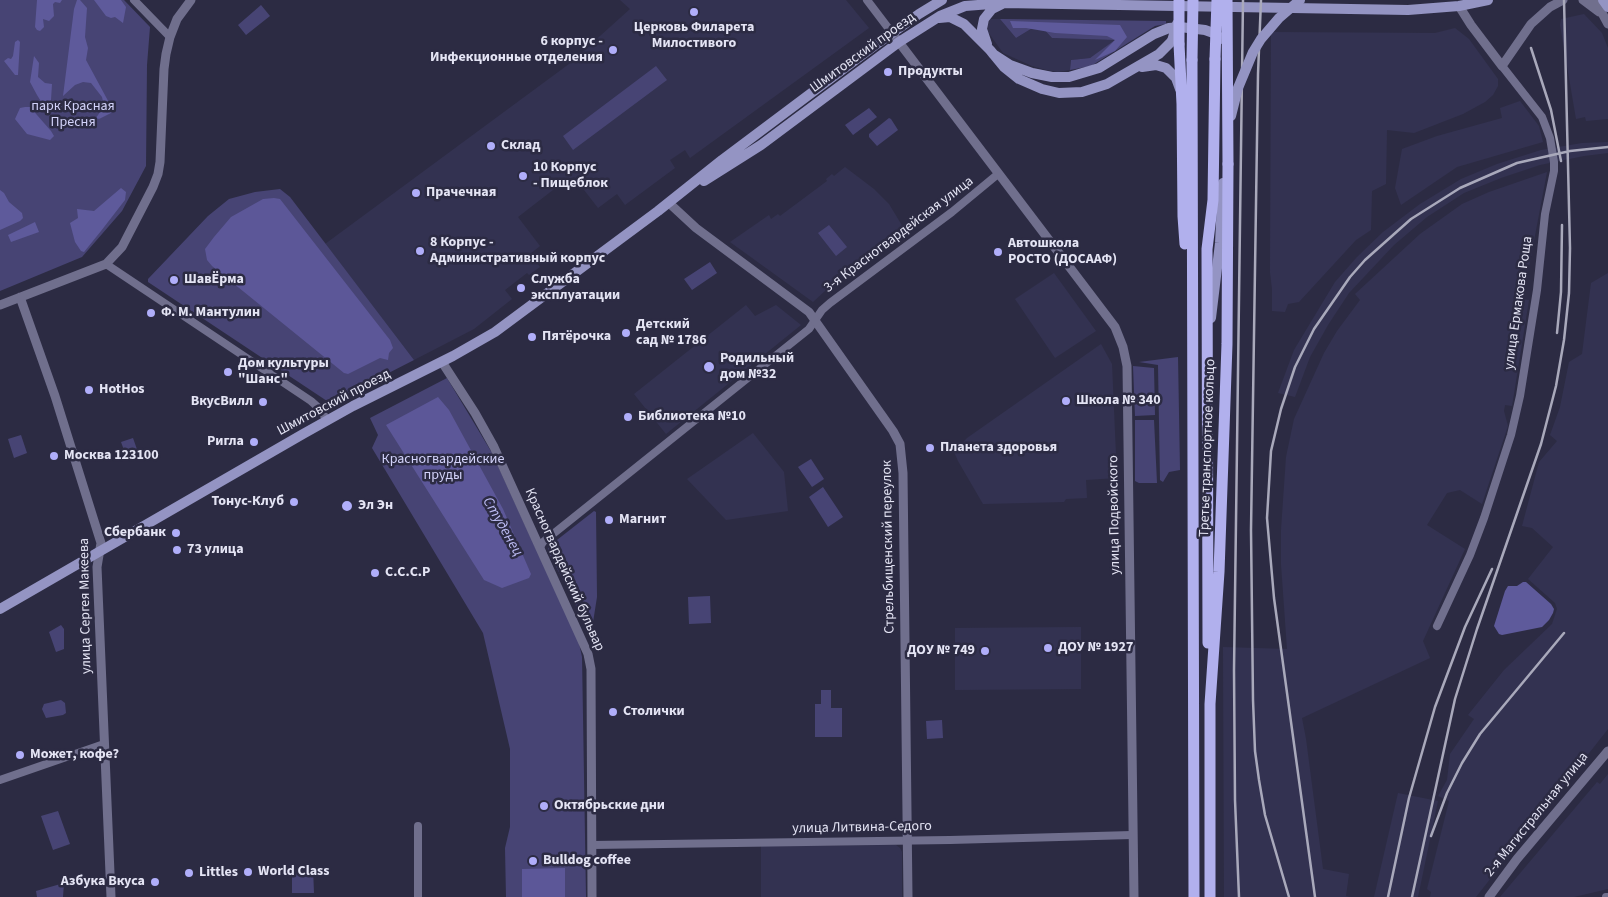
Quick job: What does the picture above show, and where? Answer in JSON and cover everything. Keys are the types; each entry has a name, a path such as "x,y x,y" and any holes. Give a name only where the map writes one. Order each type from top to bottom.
{"main road":[{"path":"892,33 933,0"},
{"name":"Шмитовский проезд","path":"0,609 327,421 442,362 495,332 669,203 722,160 892,33 942,0"},
{"path":"1179,0 1175,42 1182,104 1183,216 1192,300"},
{"name":"Третье транспортное кольцо","path":"1193,0 1194,897"},
{"path":"1212,0 1212,59"},
{"name":"Третье транспортное кольцо","path":"1212,897 1207,584 1207,249 1213,200 1212,59 1217,0"},
{"name":"Третье транспортное кольцо","path":"1210,704 1219,572 1227,344 1227,0"},
{"path":"1228,164 1230,158 1232,110 1246,67 1269,28 1300,0"},
{"name":"Шмитовский проезд","path":"669,203 761,145 899,42 934,20 965,6 1004,3 1391,10 1488,0"},
{"path":"1603,0 1605,11"},
{"path":"1004,3 992,9 984,19 983,33 992,52 1010,65 1032,73 1052,77 1069,77 1100,68 1154,34 1169,28 1198,28 1211,31 1219,37 1224,45 1221,236 1208,339"},
{"path":"934,20 946,17 958,20 968,27 1009,71 1019,79 1042,89 1059,93 1090,90 1107,84 1164,51 1175,42"},
{"path":"1130,72 1151,65 1166,68 1176,78 1180,87 1182,104"}],"street":[{"path":"134,0 170,37"},
{"path":"0,305 106,264 122,246 158,174 164,69 170,37 177,19 191,0"},
{"path":"867,0 892,33"},
{"path":"1502,66 1531,24 1550,7 1562,0"},
{"path":"1583,0 1605,11"},
{"path":"1596,0 1605,11 1608,24"},
{"name":"улица Ермакова Роща","path":"1437,626 1470,556 1511,435 1520,396 1537,290 1545,209 1554,171 1550,138 1542,117 1471,25 1458,3"},
{"name":"улица Подвойского","path":"892,33 1114,327 1127,366 1134,897"},
{"name":"3-я Красногвардейская улица","path":"540,547 543,542 809,329 822,310 830,303 952,212 998,174"},
{"name":"Стрельбищенский переулок","path":"669,203 696,228 806,309 893,430 900,444 903,473 908,897"},
{"path":"106,264 311,400 321,410 327,421"},
{"name":"улица Сергея Макеева","path":"20,297 100,536 101,550 97,567 111,897"},
{"name":"Красногвардейский бульвар","path":"442,362 475,413 494,447 588,654 591,668 592,897"},
{"path":"0,780 104,744"},
{"name":"2-я Магистральная улица","path":"1489,897 1517,859 1608,751"},
{"path":"418,826 418,897"},
{"name":"улица Литвина-Седого","path":"592,845 1132,835"}],"shaded area":[{"path":"37,0 62,0 60,3 55,2 53,4 54,16 49,21 43,19 44,27 40,31 35,27"},
{"path":"77,0 80,0 87,8 85,37 88,48 86,60 113,110 99,119 96,118 104,106 102,97 91,83 83,82 75,85 63,96 74,9"},
{"path":"94,0 121,0 126,7 123,23 115,17 106,16"},
{"path":"620,0 846,0 869,28 690,158 685,150 670,160 675,168 625,205 617,194 598,208 574,177 563,185 562,183 518,217 540,246 530,254 540,267 529,275 527,273 505,290 512,299 474,329 414,360 325,244 569,64 630,9"},
{"path":"1584,14 1602,33 1608,48 1608,119 1586,121 1585,117 1576,119 1560,25 1561,19"},
{"path":"990,19 1000,19 1016,38 1039,24 1052,38 1116,40 1090,58 1071,60 1070,70 1058,72 1046,70 1003,53 988,32"},
{"path":"1010,21 1120,25 1127,37 1115,51 1095,60 1115,40 1107,36 1013,28"},
{"path":"1455,28 1469,39 1498,79 1498,86 1493,95 1485,102 1463,114 1414,133 1387,130 1386,184 1372,191 1371,230 1356,240 1299,302 1288,304 1285,312 1272,311 1270,272 1271,32 1435,33"},
{"path":"18,40 20,42 18,75 15,75 4,61 8,58 11,59 13,56 15,42"},
{"path":"34,56 39,63 38,77 45,83 52,84 50,116 30,82"},
{"path":"1520,101 1539,126 1543,142 1457,167 1401,205 1395,188 1402,149 1437,136 1502,118 1500,108"},
{"path":"30,107 51,131 54,136 50,140 27,134 15,119 20,108"},
{"path":"1608,142 1608,153 1540,165 1501,178 1464,193 1427,217 1394,245 1349,293 1310,357 1295,397 1278,393 1294,350 1335,282 1383,232 1420,204 1461,179 1497,164 1541,150 1582,143"},
{"path":"845,167 874,189 889,204 906,232 841,281 826,290 813,302 730,242 769,215 771,219 778,214 780,216 827,181 826,179 832,174 834,176"},
{"path":"1547,172 1523,299 1529,300 1512,406 1505,405 1504,411 1508,426 1482,504 1460,490 1447,493 1427,525 1465,549 1423,641 1430,658 1302,718 1323,869 1349,874 1346,896 1350,897 1224,897 1223,647 1287,649 1281,564 1281,530 1286,457 1294,419 1324,353 1337,331 1360,300 1355,294 1420,234 1462,204 1489,192"},
{"path":"121,188 126,192 125,200 84,252 81,251 75,242 70,223 78,218 77,209 94,211"},
{"path":"0,190 9,202 22,213 23,218 0,230"},
{"path":"35,222 39,232 11,242 8,235"},
{"path":"1054,273 1096,331 1055,358 1015,299"},
{"path":"1608,273 1608,729 1476,897 1430,897 1431,892 1427,889 1449,801 1438,796 1447,780 1450,754 1474,719 1468,715 1504,670 1552,624 1557,609 1555,603 1528,579 1553,547 1532,528 1522,526 1539,462 1557,441 1550,435 1560,407 1569,362 1582,354 1591,283"},
{"name":"Родильный дом №32","path":"746,305 755,316 776,305 801,325 666,434 634,394"},
{"name":"Школа № 340","path":"1101,344 1112,364 1117,478 1086,480 1087,498 1066,499 1064,502 983,504 954,452 967,438"},
{"path":"753,433 784,472 788,511 726,520 687,479"},
{"path":"1526,582 1551,604 1554,609 1553,613 1542,627 1499,634 1494,626 1505,591 1508,586 1517,586"},
{"path":"1081,627 1081,689 955,690 955,628"},
{"path":"1608,774 1608,889 1574,897 1500,897 1597,782 1600,784"},
{"path":"1398,793 1438,801 1418,897 1374,897"},
{"path":"896,845 902,852 902,897 761,897 761,846"}],"green space":[{"name":"парк Красная Пресня","path":"0,0 124,0 150,27 147,65 146,166 122,211 82,257 0,291"},
{"path":"261,5 270,16 246,35 238,25"},
{"path":"1000,19 1166,21 1166,24 1155,26 1091,66 1070,70 1071,60 1090,58 1115,40 1052,38 1039,24 1016,38"},
{"path":"656,66 667,80 573,150 563,136"},
{"path":"869,108 877,117 853,135 845,125"},
{"path":"889,118 898,130 877,146 869,137 869,134"},
{"path":"280,189 290,197 414,360 330,403 148,282 148,279 208,216 229,199 255,192"},
{"path":"829,225 847,247 836,256 818,233"},
{"path":"710,262 717,273 692,290 684,279"},
{"path":"1178,357 1180,470 1169,472 1163,482 1160,480 1158,365 1139,362"},
{"path":"1133,366 1154,368 1155,415 1135,416"},
{"name":"Красногвардейские пруды","path":"447,378 492,453 579,643 582,657 586,897 506,897 505,848 510,827 510,749 483,633 372,448 378,435 370,418"},
{"path":"1135,420 1154,420 1157,483 1139,483 1135,481"},
{"path":"21,435 27,453 14,458 8,439"},
{"path":"133,438 140,458 128,461 121,442"},
{"path":"811,459 824,479 812,487 798,467"},
{"path":"823,487 843,517 828,527 809,497"},
{"path":"594,511 596,512 597,597 591,635 548,551 548,547"},
{"path":"710,596 711,623 689,624 688,597"},
{"path":"61,625 64,629 64,649 56,652 49,632"},
{"path":"821,690 831,690 831,708 842,708 842,737 815,737 815,704 821,704"},
{"path":"61,700 65,703 66,713 46,718 42,709 44,704"},
{"path":"942,720 943,738 927,739 926,721"},
{"path":"58,811 70,844 53,850 41,816"},
{"path":"292,868 313,868 314,893 292,893"},
{"path":"64,883 63,897 37,897 36,891"}],"water":[{"path":"263,199 280,199 390,340 393,348 389,353 388,360 380,358 348,374 344,373 207,260 205,249 231,217"},
{"name":"Студенец","path":"438,397 449,410 503,509 531,574 529,578 502,588 484,580 386,425"},
{"path":"565,868 565,897 522,897 522,869"}],"railway":[{"path":"1239,897 1235,800 1234,670 1243,0"},
{"path":"1261,0 1258,74 1251,530 1253,700 1255,751 1265,815 1289,897"},
{"path":"1412,897 1455,699 1477,629 1541,444 1556,386 1564,340 1569,293 1570,248 1564,0"},
{"path":"1531,48 1551,110 1561,161"},
{"path":"1315,897 1274,598 1267,518 1271,451 1281,409 1295,367 1314,329 1350,277 1365,260 1411,219 1460,188 1517,163 1570,151 1608,147"},
{"path":"1557,333 1561,292 1562,225"},
{"path":"1388,897 1409,798 1435,707 1465,627 1492,569"},
{"path":"1431,836 1447,793 1462,763 1480,734 1564,633"}],"place":[{"name":"Церковь Филарета Милостивого","path":"694,12"},
{"name":"6 корпус - Инфекционные отделения","path":"613,50"},
{"name":"Продукты","path":"888,72"},
{"name":"Склад","path":"491,146"},
{"name":"10 Корпус - Пищеблок","path":"523,176"},
{"name":"Прачечная","path":"416,193"},
{"name":"8 Корпус - Административный корпус","path":"420,251"},
{"name":"Автошкола РОСТО (ДОСААФ)","path":"998,252"},
{"name":"ШавЁрма","path":"174,280"},
{"name":"Служба эксплуатации","path":"521,288"},
{"name":"Ф. М. Мантулин","path":"151,313"},
{"name":"Детский сад № 1786","path":"626,333"},
{"name":"Пятёрочка","path":"532,337"},
{"name":"Родильный дом №32","path":"709,367"},
{"name":"Дом культуры \"Шанс\"","path":"228,372"},
{"name":"HotHos","path":"89,390"},
{"name":"Школа № 340","path":"1066,401"},
{"name":"ВкусВилл","path":"263,402"},
{"name":"Библиотека №10","path":"628,417"},
{"name":"Ригла","path":"254,442"},
{"name":"Планета здоровья","path":"930,448"},
{"name":"Москва 123100","path":"54,456"},
{"name":"Тонус-Клуб","path":"294,502"},
{"name":"Эл Эн","path":"347,506"},
{"name":"Магнит","path":"609,520"},
{"name":"Сбербанк","path":"176,533"},
{"name":"73 улица","path":"177,550"},
{"name":"С.С.С.Р","path":"375,573"},
{"name":"ДОУ № 1927","path":"1048,648"},
{"name":"ДОУ № 749","path":"985,651"},
{"name":"Столички","path":"613,712"},
{"name":"Может, кофе?","path":"20,755"},
{"name":"Октябрьские дни","path":"544,806"},
{"name":"Bulldog coffee","path":"533,861"},
{"name":"World Class","path":"248,872"},
{"name":"Littles","path":"189,873"},
{"name":"Азбука Вкуса","path":"155,882"}]}
